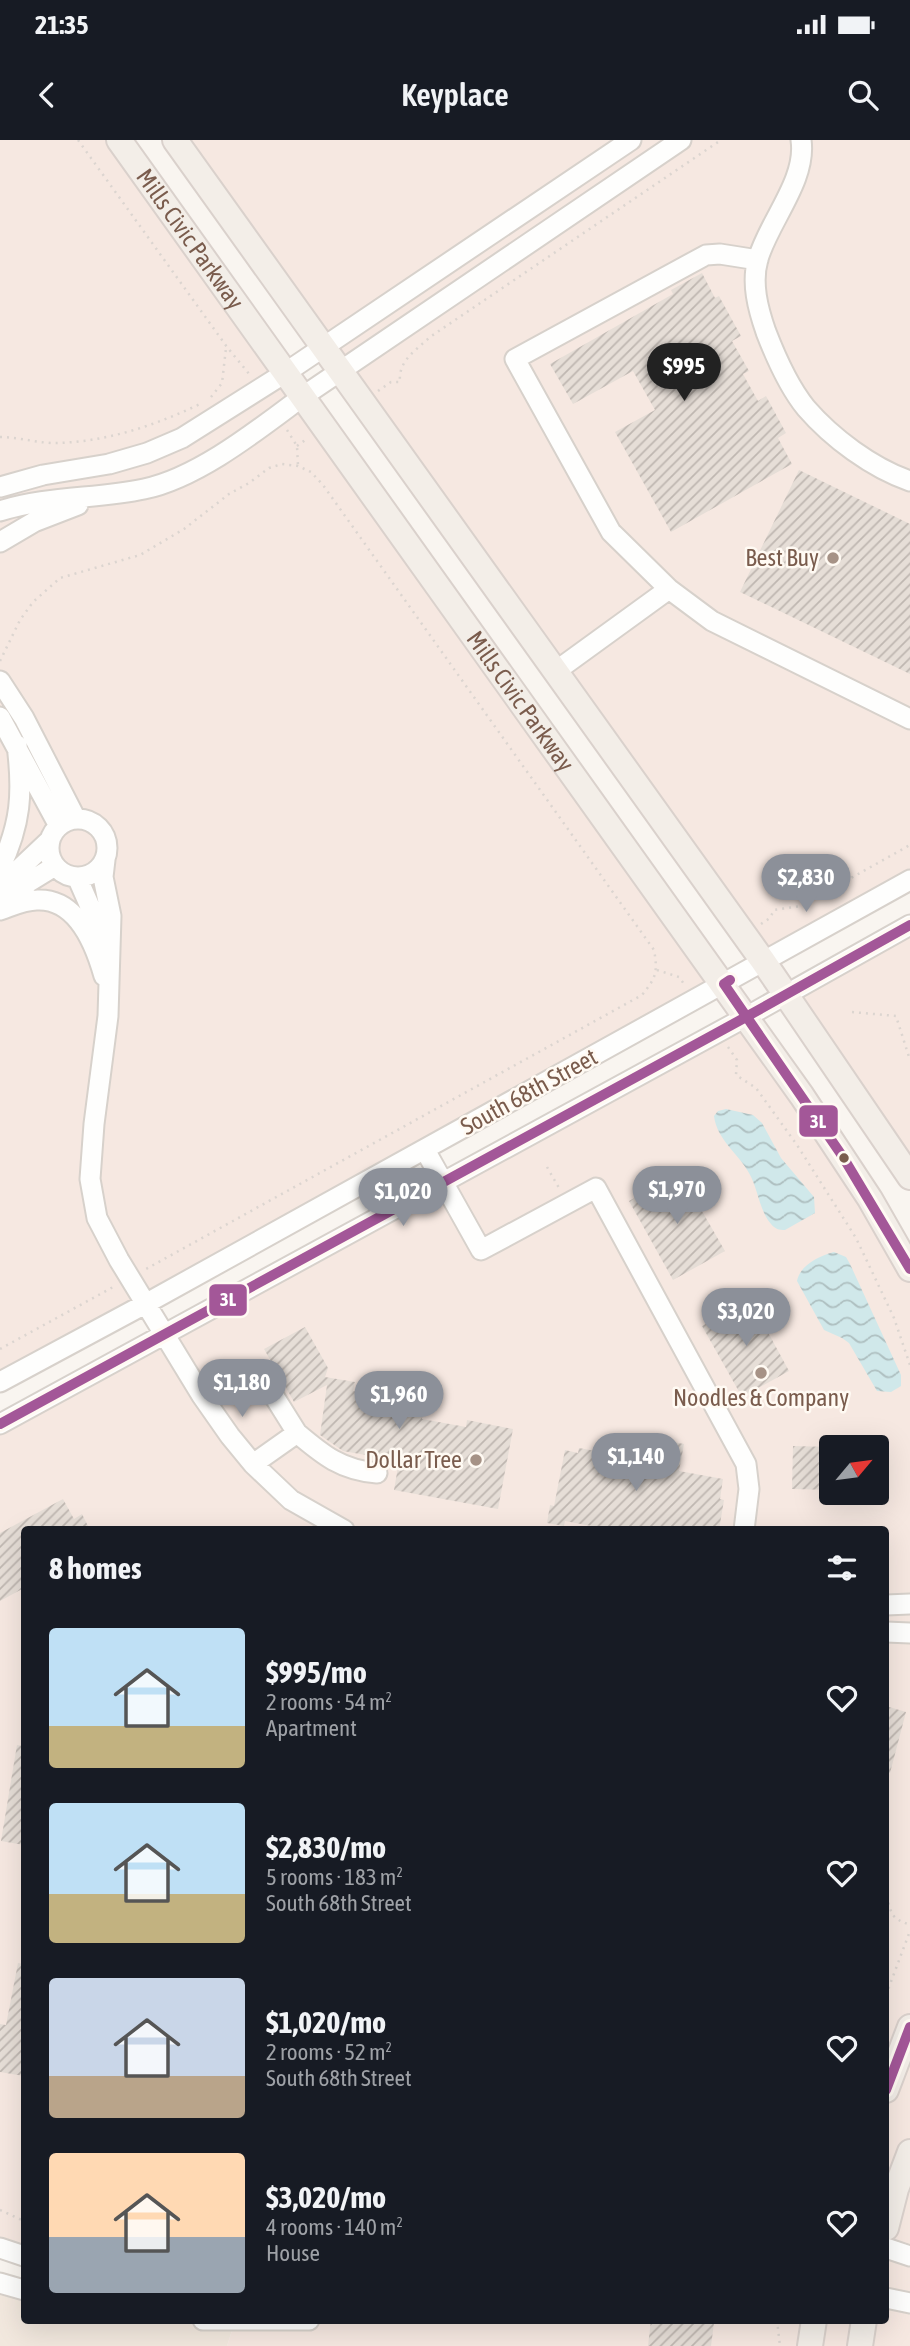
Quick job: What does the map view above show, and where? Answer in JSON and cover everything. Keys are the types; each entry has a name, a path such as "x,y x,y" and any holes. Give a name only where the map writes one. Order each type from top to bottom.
{"main road":[{"name":"Mills Civic Parkway","path":"119,140 724,984 843,1157 910,1269"},
{"name":"Mills Civic Parkway","path":"175,140 744,934 910,1177"},
{"path":"889,2082 910,2027"},
{"path":"889,2216 910,2152"},
{"path":"810,2346 813,2324"},
{"path":"860,2346 863,2324"}],"street":[{"path":"0,481 109,464 147,453 205,425 631,140"},
{"path":"0,511 75,497 146,489 176,478 206,462 249,436 302,397 681,140"},
{"path":"801,140 802,153 797,173 758,260 755,293 762,320 780,365 805,407 847,445 881,468 910,481"},
{"path":"758,260 720,254 706,255 515,359 611,532 669,589 712,621 910,719"},
{"path":"0,487 43,475"},
{"path":"0,542 34,522 114,493"},
{"path":"556,671 669,589"},
{"path":"0,681 23,718 62,828 50,858 61,872 77,877 94,873 105,860"},
{"path":"0,717 62,828"},
{"path":"0,868 12,842 20,807 21,779 17,745"},
{"path":"0,887 62,828 92,822 104,834 107,843 103,877 111,916 108,1016 90,1179 97,1218 119,1261 230,1436 253,1464 291,1500 337,1526"},
{"path":"0,909 29,882 55,866"},
{"path":"77,877 95,918 108,990"},
{"name":"South 68th Street","path":"0,1382 425,1150 910,880"},
{"path":"0,909 38,900 59,905 75,916 99,959 108,990"},
{"name":"South 68th Street","path":"0,1424 910,925"},
{"path":"425,1150 481,1250 596,1188 746,1464 750,1489 745,1526"},
{"path":"267,1385 297,1433 326,1458 355,1471 377,1474"},
{"path":"253,1464 297,1433"},
{"path":"889,1605 910,1604"},
{"path":"889,1632 910,1633"},
{"path":"0,2248 21,2255"},
{"path":"889,2249 910,2256"},
{"path":"0,2283 21,2290"},
{"path":"889,2299 910,2303"}],"path":[{"path":"78,140 226,347 243,364"},
{"path":"391,382 400,382 399,371 408,358 430,337 721,140"},
{"path":"0,437 58,443 115,436 177,415 209,400 222,383 226,347"},
{"path":"297,446 298,466"},
{"path":"0,661 26,611 47,587 60,578 140,555 184,528 269,468 282,464 298,466 311,472 323,485 654,950 657,970 642,995 173,1254"},
{"path":"744,934 769,918 774,910 800,906 910,845"},
{"path":"657,970 679,977 706,960"},
{"path":"852,1012 896,1016 910,1060"},
{"path":"737,1060 736,1075 756,1088 797,1145 856,1238 894,1318 910,1365"},
{"path":"547,1167 568,1203"},
{"path":"0,1349 94,1297"},
{"path":"889,1908 891,1916 910,1925"},
{"path":"889,1987 910,1931"},
{"path":"0,2210 21,2220"},
{"path":"777,2324 780,2346"}],"shaded area":[{"path":"0,140 119,140 724,984 0,1382"},
{"path":"175,140 910,140 910,880 763,961"},
{"path":"910,925 910,1177 786,994"},
{"path":"746,1017 910,1269 910,2346 227,2346 234,2324 889,2324 889,1526 21,1526 21,2255 0,2248 0,1424"},
{"path":"0,2283 21,2289 21,2324 234,2324 227,2346 0,2346"}],"water":[{"path":"726,1109 753,1115 762,1123 781,1158 814,1197 815,1213 785,1230 777,1229 771,1224 749,1173 723,1139 716,1125 714,1116 718,1111"},
{"path":"834,1252 846,1257 850,1264 901,1375 901,1386 891,1392 877,1391 849,1343 824,1330 797,1281 806,1266"}],"building":[{"path":"702,273 715,298 719,296 741,336 732,341 749,371 743,374 758,401 766,396 786,433 778,438 792,464 671,532 615,432 655,410 633,371 573,404 550,364 673,294 671,290"},
{"name":"Best Buy","path":"799,470 910,524 910,674 740,592"},
{"path":"680,1173 725,1251 673,1280 629,1201"},
{"path":"750,1299 789,1371 742,1397 702,1326"},
{"path":"305,1327 328,1368 325,1377 355,1382 353,1391 407,1399 408,1393 425,1395 422,1419 466,1427 467,1420 513,1429 498,1509 394,1490 399,1461 343,1451 320,1435 327,1385 294,1402 264,1349"},
{"path":"656,1439 684,1444 679,1471 723,1479 720,1499 724,1500 720,1526 591,1526 565,1521 564,1526 547,1523 550,1505 554,1506 565,1450 578,1453 579,1448 612,1454 611,1459 651,1467"},
{"path":"793,1446 819,1447 819,1490 792,1489"},
{"path":"63,1499 74,1519 82,1514 88,1526 21,1526 21,1590 0,1601 0,1533"},
{"path":"889,1707 906,1712 889,1773"},
{"path":"17,1745 21,1746 21,1844 1,1841"},
{"path":"18,1963 21,1964 21,2076 0,2072 0,2024 6,2025"},
{"path":"651,2324 714,2324 711,2346 648,2346"}],"transit line":[{"name":"3L","path":"0,1424 910,925"},
{"name":"3L","path":"730,980 724,984 843,1157 910,1269"},
{"name":"3L","path":"889,2082 910,2027"}],"place":[{"name":"Best Buy","path":"833,558"},
{"name":"Noodles & Company","path":"761,1373"},
{"name":"Dollar Tree","path":"476,1460"}]}
